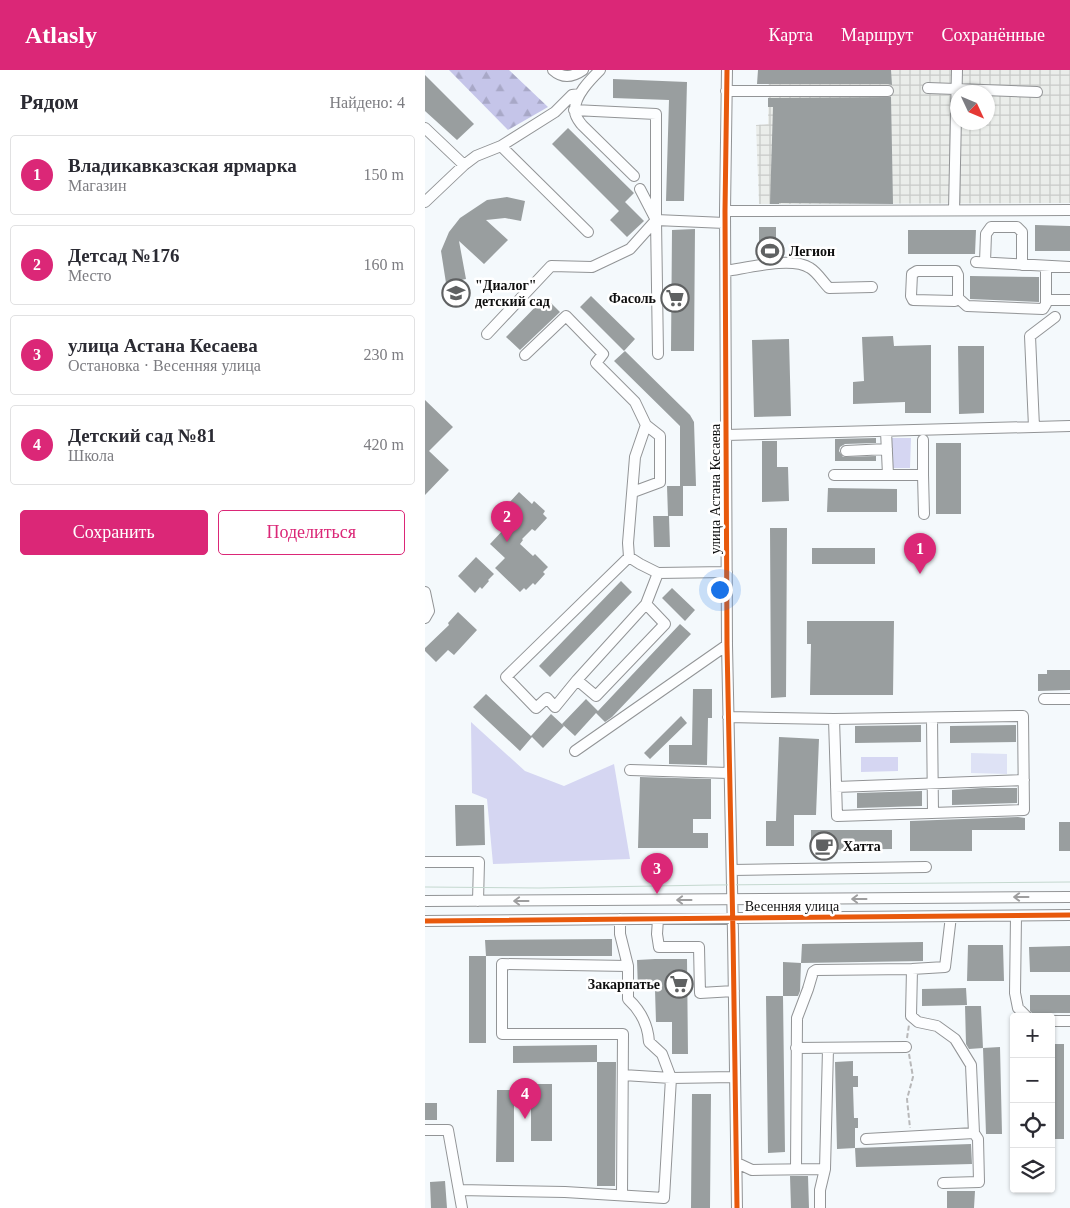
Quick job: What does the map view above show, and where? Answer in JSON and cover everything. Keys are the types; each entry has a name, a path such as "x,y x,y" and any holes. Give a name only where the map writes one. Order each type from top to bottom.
{"street":[{"path":"553,70 564,76 572,76 583,70"},
{"path":"600,70 580,94 574,110 576,117 634,176"},
{"name":"улица Астана Кесаева","path":"727,70 725,211 727,646 737,1208"},
{"path":"956,85 957,70"},
{"path":"928,88 950,89"},
{"path":"726,91 888,90"},
{"path":"995,90 1037,92"},
{"path":"425,202 476,156 501,146 555,112 572,95 580,94"},
{"path":"574,110 656,114 658,354"},
{"path":"425,128 464,165"},
{"path":"954,210 955,130"},
{"path":"501,146 588,232"},
{"path":"640,189 656,220"},
{"path":"725,211 1070,210"},
{"path":"656,220 725,223"},
{"path":"487,334 551,266 592,267 630,249 656,220"},
{"path":"1022,265 1022,232 1017,227 991,226 986,234 981,262 1022,265 1046,266 1070,268"},
{"path":"725,271 784,263 802,264 813,269 829,288 872,287"},
{"path":"958,298 955,301 913,300 911,296 912,274 917,271 956,271 958,275 958,298 967,306 1043,309 1046,304 1046,266"},
{"path":"1045,300 1070,300"},
{"path":"525,355 566,316 603,354 596,363 635,402 646,425 659,436 660,482 633,492"},
{"path":"1034,427 1030,336 1055,317"},
{"path":"646,425 635,458 628,543 629,557 506,677 536,708 547,698 555,707 645,604 658,572"},
{"path":"726,435 1070,426"},
{"path":"887,431 888,475"},
{"path":"923,440 925,514"},
{"path":"846,451 887,449"},
{"path":"834,475 923,476"},
{"path":"629,557 639,564 658,572 727,572"},
{"path":"425,592 429,611 425,618"},
{"path":"577,680 596,696 665,624 645,604"},
{"path":"575,751 727,646"},
{"path":"1044,699 1070,699"},
{"path":"729,717 834,719 1023,716 1024,810 837,816 834,719"},
{"path":"933,718 933,813"},
{"path":"630,770 729,773"},
{"path":"836,786 1024,780"},
{"path":"425,862 479,862 478,901"},
{"path":"732,870 927,867"},
{"name":"Весенняя улица","path":"425,902 1070,897"},
{"name":"Весенняя улица","path":"425,921 1070,915"},
{"path":"796,1169 797,1018 809,989 813,972 816,970 945,967 951,916"},
{"path":"1015,916 1015,993 1018,1008 1023,1013"},
{"path":"459,1190 565,1192 664,1198 671,1078 663,1054 649,1042 648,1030 638,1008 628,999 628,966 620,934 620,919"},
{"path":"658,919 657,934 659,947 699,947 700,993 734,991"},
{"path":"622,1195 623,1034 503,1034 502,964 628,966"},
{"path":"912,969 911,1016 918,1022 937,1026 955,1039 971,1065 973,1133 978,1139 979,1182 943,1183"},
{"path":"1055,1021 1070,1021"},
{"path":"796,1048 906,1047"},
{"path":"820,1208 820,1190 825,1169 828,1048"},
{"path":"623,1075 671,1078 735,1077"},
{"path":"425,1130 448,1130 462,1208"},
{"path":"866,1139 973,1133"},
{"path":"737,1163 752,1170 825,1169"}],"path":[{"path":"911,1016 906,1047 913,1077 907,1099 911,1136"}],"shaded area":[{"path":"769,70 1070,70 1070,203 759,204 756,125 768,124"},
{"path":"892,438 911,438 910,468 892,468"},
{"path":"471,722 525,771 564,786 614,764 630,859 493,864 487,799 472,793"},
{"path":"971,753 1007,754 1007,774 971,773"},
{"path":"861,757 898,757 898,771 861,772"}],"green space":[{"path":"449,70 509,70 548,107 508,130"}],"building":[{"path":"758,70 891,70 892,85 757,84"},
{"path":"425,75 474,124 457,140 425,111"},
{"path":"613,79 687,82 684,201 666,201 669,100 613,98"},
{"path":"891,97 893,204 770,204 773,107 768,107 768,98"},
{"path":"568,128 634,193 625,202 644,221 627,237 610,220 619,211 552,144"},
{"path":"507,197 525,201 521,221 505,218 486,220 508,240 484,264 459,241 466,279 446,283 441,251 449,232 460,218 487,200"},
{"path":"1035,225 1070,226 1070,251 1035,251"},
{"path":"759,227 776,227 776,251 759,251"},
{"path":"695,229 694,351 671,351 672,230"},
{"path":"908,230 976,230 975,254 908,254"},
{"path":"970,276 1039,277 1039,302 970,299"},
{"path":"591,296 635,339 624,351 580,307"},
{"path":"545,297 560,312 520,350 506,337"},
{"path":"893,336 894,346 931,345 931,413 905,413 905,402 853,404 853,382 864,381 862,337"},
{"path":"789,339 791,416 754,417 752,340"},
{"path":"958,346 984,346 984,413 959,414"},
{"path":"625,351 690,415 694,422 696,486 683,486 683,516 669,516 670,547 654,547 653,516 668,516 667,486 680,486 680,426 614,361"},
{"path":"425,400 453,427 429,451 449,470 425,495"},
{"path":"876,438 876,443 845,444 840,447 839,451 843,457 876,456 876,461 835,461 835,439"},
{"path":"762,441 777,441 777,467 788,467 789,501 762,502"},
{"path":"936,443 961,443 961,514 936,514"},
{"path":"828,488 897,489 897,512 827,512"},
{"path":"519,492 532,504 534,501 545,511 543,514 547,518 535,531 532,529 522,539 520,544 533,556 535,554 548,567 543,572 545,574 535,585 533,583 526,590 524,588 520,592 495,568 505,558 490,544 505,528 495,518"},
{"path":"770,528 787,528 786,697 771,698"},
{"path":"812,548 875,548 875,564 812,564"},
{"path":"476,557 494,574 482,589 480,587 475,593 458,576"},
{"path":"621,581 632,592 550,677 539,666"},
{"path":"672,588 695,610 685,621 662,598"},
{"path":"458,612 477,630 454,655 448,650 436,662 425,651 425,648 449,625 448,623"},
{"path":"807,621 894,621 893,695 810,695 811,644 807,644"},
{"path":"680,624 691,634 612,717 605,722 596,713 575,736 562,724 586,699 598,711"},
{"path":"1047,670 1070,670 1070,690 1038,691 1038,674 1047,674"},
{"path":"693,689 712,689 712,718 708,718 707,765 669,764 669,745 692,745"},
{"path":"486,694 531,736 551,714 564,726 543,748 532,737 520,751 473,707"},
{"path":"681,716 687,723 650,759 644,753"},
{"path":"921,725 921,742 855,743 855,726"},
{"path":"1016,725 1016,742 950,743 950,726"},
{"path":"779,737 819,739 816,815 794,815 794,846 766,846 766,821 776,821"},
{"path":"640,777 711,779 711,819 693,819 693,833 708,833 708,848 638,848"},
{"path":"1017,788 1017,803 952,805 952,790"},
{"path":"922,791 922,806 857,808 857,793"},
{"path":"455,805 484,805 485,845 456,846"},
{"path":"1025,818 1025,830 972,830 972,851 910,851 910,821"},
{"path":"1059,822 1070,822 1070,851 1059,851"},
{"path":"811,830 892,830 892,849 811,850"},
{"path":"612,939 612,956 486,956 485,940"},
{"path":"923,942 923,961 801,963 802,944"},
{"path":"968,945 1003,945 1004,981 967,981"},
{"path":"1070,946 1070,972 1030,972 1029,947"},
{"path":"469,956 486,956 486,1043 469,1043"},
{"path":"687,959 688,1054 672,1054 672,1022 656,1022 655,990 638,990 637,960"},
{"path":"783,962 801,963 800,991 798,996 783,996"},
{"path":"966,988 967,1005 922,1006 922,989"},
{"path":"1030,995 1070,995 1070,1013 1032,1013 1030,1011"},
{"path":"766,996 783,996 785,1152 768,1153"},
{"path":"965,1006 981,1006 983,1048 969,1049 966,1044"},
{"path":"1055,1044 1064,1044 1064,1139 1055,1139"},
{"path":"597,1045 597,1062 513,1063 513,1046"},
{"path":"1000,1047 1002,1134 986,1134 983,1048"},
{"path":"853,1061 853,1076 858,1076 858,1087 853,1087 854,1118 858,1118 858,1128 855,1128 855,1148 837,1149 835,1062"},
{"path":"597,1062 616,1062 615,1186 597,1186"},
{"path":"531,1084 552,1084 552,1141 531,1141"},
{"path":"497,1090 514,1090 514,1162 496,1162"},
{"path":"692,1094 711,1094 710,1208 691,1208"},
{"path":"425,1103 437,1103 437,1120 425,1120"},
{"path":"971,1144 972,1164 856,1167 855,1148"},
{"path":"790,1176 808,1176 809,1208 791,1208"},
{"path":"445,1181 447,1208 431,1208 430,1182"},
{"path":"947,1191 975,1191 974,1208 947,1208"}],"tram line":[{"path":"425,887 539,888 1070,882"}],"cycle path":[{"path":"727,70 725,211 727,645 737,1208"},
{"path":"425,921 1070,915"}],"place":[{"name":"Легион","path":"770,251"},
{"name":"\"Диалог\" детский сад","path":"456,293"},
{"name":"Фасоль","path":"675,298"},
{"name":"Детсад №176","path":"507,542"},
{"name":"Владикавказская ярмарка","path":"920,574"},
{"name":"Хатта","path":"824,846"},
{"name":"улица Астана Кесаева","path":"657,894"},
{"name":"Закарпатье","path":"679,984"},
{"name":"Детский сад №81","path":"525,1119"}]}
